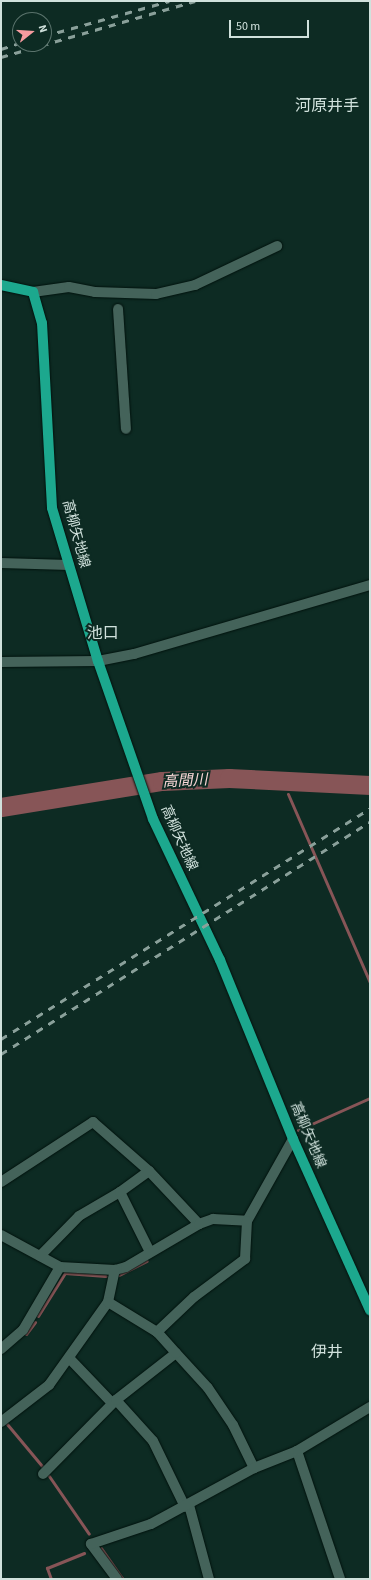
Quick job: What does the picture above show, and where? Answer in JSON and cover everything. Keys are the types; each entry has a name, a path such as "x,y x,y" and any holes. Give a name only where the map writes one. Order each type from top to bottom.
{"main road":[{"path":"1,285 33,292"},
{"name":"高柳矢地線","path":"33,292 42,323 52,508 98,661 153,818 220,960 293,1139 370,1310"}],"street":[{"path":"33,292 69,287 95,292 156,294 195,286 277,246"},
{"path":"118,309 126,429"},
{"path":"1,563 69,565"},
{"path":"1,662 98,661 134,654 370,585"},
{"path":"1,1182 93,1122 149,1171 199,1224"},
{"path":"157,1332 194,1297 245,1259 247,1221 293,1139"},
{"path":"40,1256 79,1216 120,1192 149,1171"},
{"path":"120,1192 150,1252"},
{"path":"1,1235 60,1267 115,1270 126,1267 199,1224 213,1219 247,1221"},
{"path":"1,1349 23,1330 60,1267"},
{"path":"1,1422 49,1385 108,1302 115,1270"},
{"path":"108,1302 157,1332 208,1388 233,1425 254,1468"},
{"path":"43,1474 114,1402 176,1353"},
{"path":"69,1358 152,1441 187,1506 209,1579"},
{"path":"117,1579 90,1544 151,1524 187,1506 254,1468 297,1451 370,1407"},
{"path":"297,1451 340,1579"}],"waterway":[{"name":"高間川","path":"1,807 162,781 229,778 370,785"},
{"path":"288,794 370,983"},
{"path":"298,1130 370,1098"},
{"path":"119,1275 147,1261"},
{"path":"38,1316 65,1273 106,1276"},
{"path":"26,1334 35,1322"},
{"path":"7,1424 42,1466"},
{"path":"49,1476 89,1534"},
{"path":"101,1548 123,1579"},
{"path":"51,1579 47,1568 84,1553"}],"railway":[{"path":"52,34 169,1"},
{"path":"1,57 195,1"},
{"path":"1,49 12,46"},
{"path":"1,1039 370,808"},
{"path":"1,1054 370,822"}],"district":[{"name":"河原井手","path":"327,106"},
{"name":"池口","path":"103,633"},
{"name":"伊井","path":"327,1352"}]}
